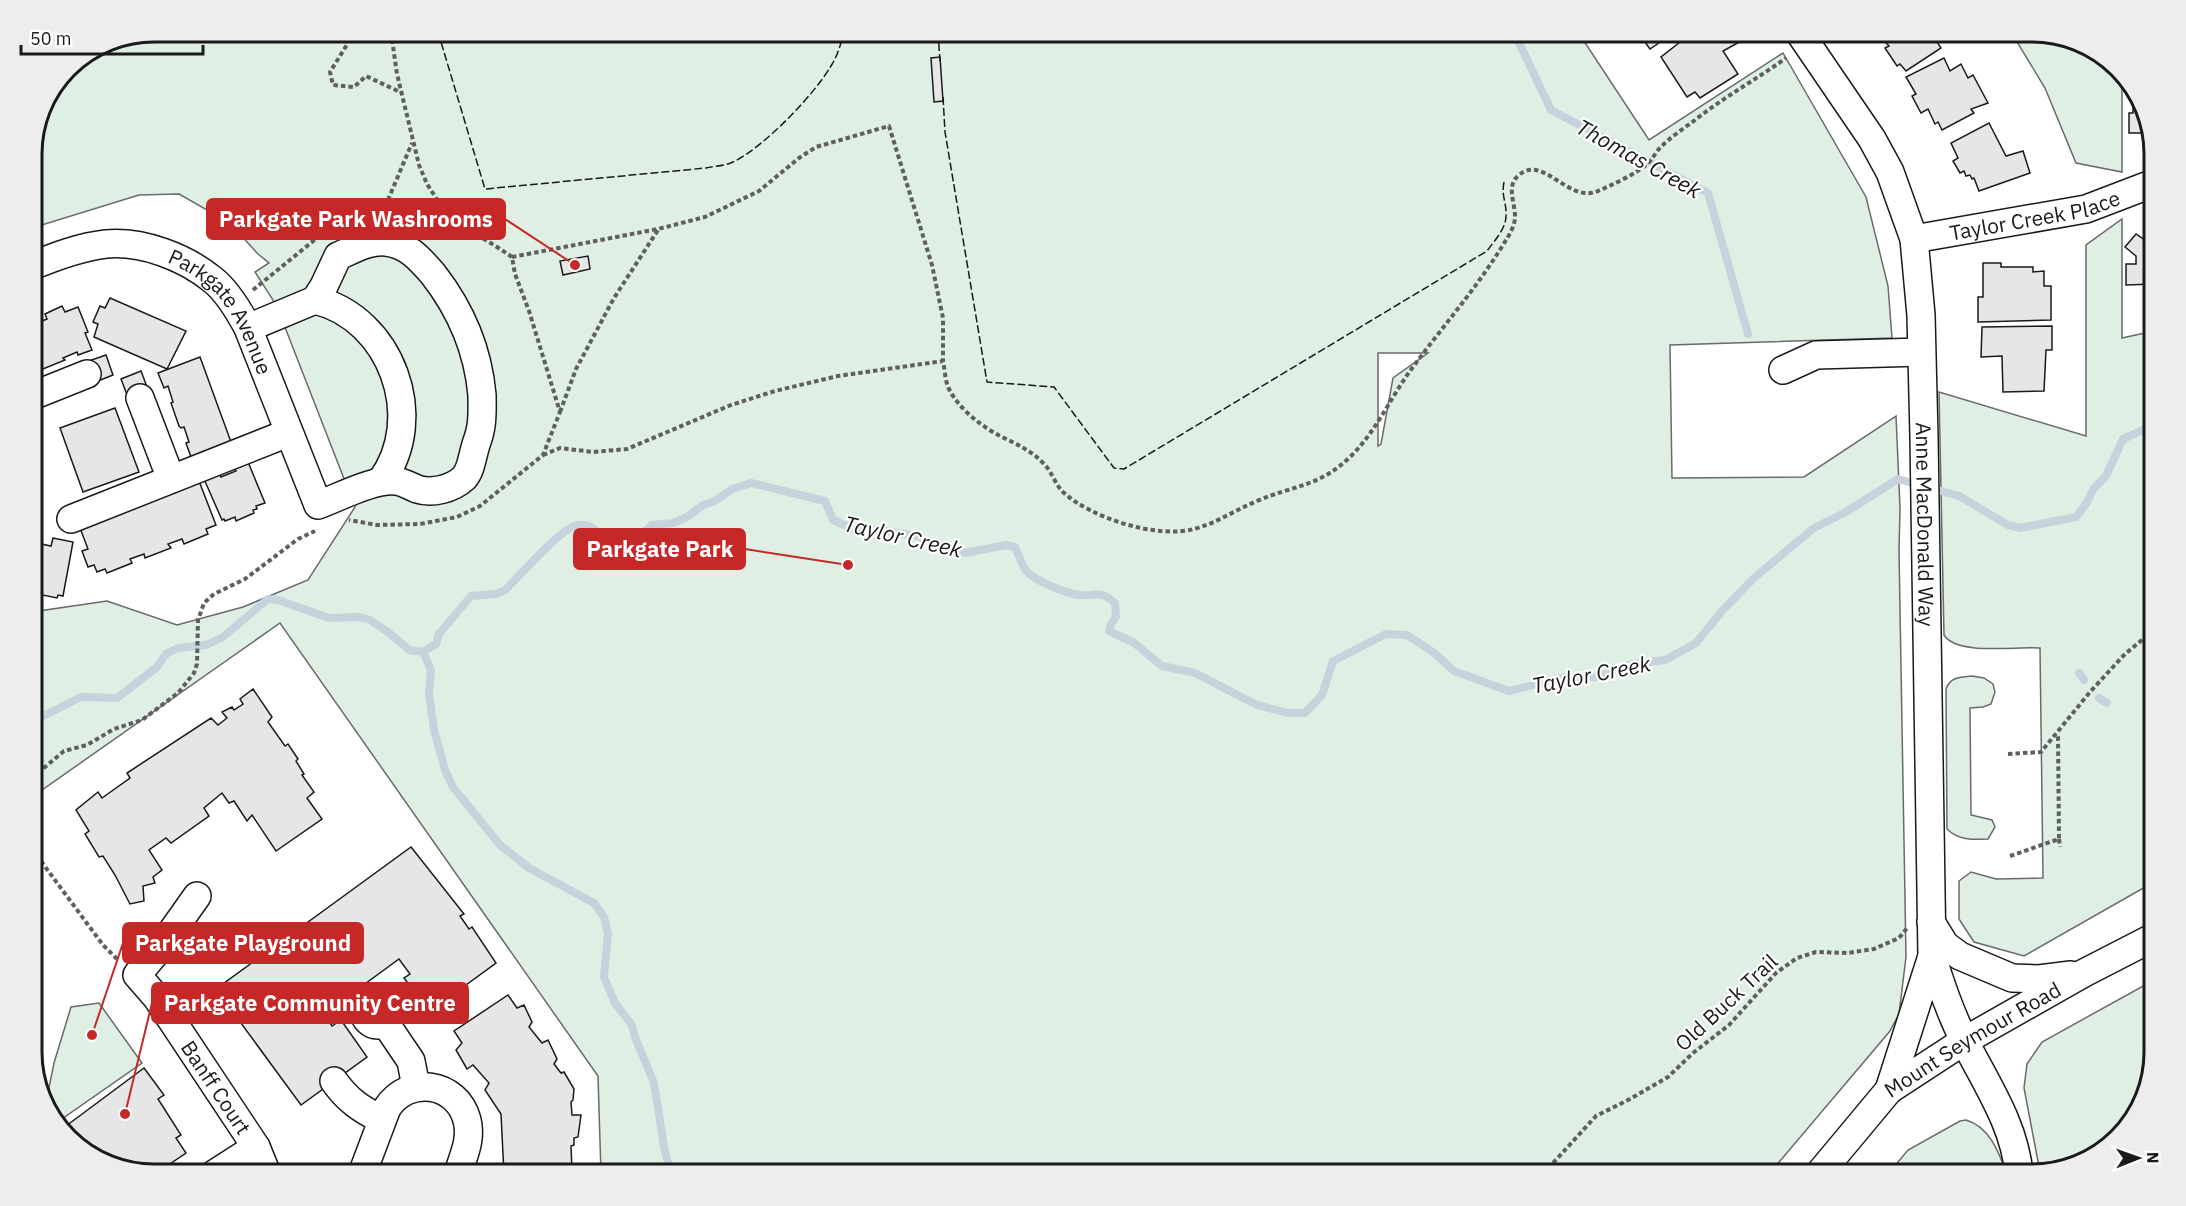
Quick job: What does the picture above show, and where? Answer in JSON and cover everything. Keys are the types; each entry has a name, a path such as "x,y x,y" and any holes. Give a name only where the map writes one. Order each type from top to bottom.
{"street":[{"name":"Anne MacDonald Way","path":"1805,42 1877,147 1890,172 1914,239 1921,352 1925,514 1919,920 1942,989 1964,1041 2005,1118 2018,1164"},
{"name":"Taylor Creek Place","path":"1914,239 2085,209 2144,187"},
{"path":"315,300 338,256 368,244 385,242 402,246 420,258 442,287 457,308 473,342 480,375 482,406 481,430 469,470 459,481 442,490 428,491 397,481 381,481"},
{"name":"Parkgate Avenue","path":"42,262 64,253 89,247 109,244 135,246 156,250 184,261 214,281 242,316 288,433 324,511"},
{"path":"242,316 315,300 330,303 366,329 377,341 389,359 398,380 399,444 392,467 381,481 324,511"},
{"path":"1783,370 1816,355 1921,352"},
{"path":"42,392 87,374"},
{"path":"140,398 171,479"},
{"path":"71,519 288,433"},
{"path":"136,975 163,944 197,896"},
{"path":"1919,920 1960,956 2012,978 2039,979 2084,973"},
{"name":"Mount Seymour Road","path":"1827,1164 1889,1089 1964,1041 2084,973 2144,942"},
{"path":"1889,1089 1932,956"},
{"name":"Banff Court","path":"136,975 157,998 256,1147 263,1164"},
{"path":"386,1024 411,1061 416,1087"},
{"path":"334,1081 346,1098 382,1120"},
{"path":"366,1164 382,1120 393,1099 404,1090 416,1087 445,1092 456,1098 463,1108 468,1122 469,1142 461,1164"},
{"path":"230,1164 256,1147"}],"path":[{"path":"348,42 330,72 333,85 354,87 366,76 402,93"},
{"path":"393,42 413,143 423,175 454,224"},
{"path":"242,316 339,220 362,211 385,207 427,213 454,224 512,257 658,229 705,217 759,191 816,147 847,136 889,126 932,265 943,318 943,361 949,388 965,409 986,428 1022,446 1034,455 1047,468 1060,490 1075,501 1108,517 1152,531 1195,529 1259,500 1306,486 1330,473 1350,457 1364,441 1410,371 1473,290 1508,238 1515,219 1512,193 1515,179 1524,171 1532,169 1576,191 1595,193 1640,169 1649,162 1660,147 1676,134 1710,108 1765,73 1797,42"},
{"path":"385,207 413,143"},
{"path":"543,455 576,369 614,298 658,229"},
{"path":"512,257 515,274 530,311 560,412"},
{"path":"42,770 64,751 87,745 114,729 147,717 182,690 194,673 201,609 210,597 245,579 290,544 324,511 345,519 377,525 420,524 448,519 468,513 480,506 543,455 560,448 593,452 627,449 731,405 775,391 838,376 943,361"},
{"path":"2008,753 2042,752 2090,692 2144,638"},
{"path":"2058,734 2060,847"},
{"path":"2010,856 2060,839"},
{"path":"42,862 112,955 136,975"},
{"name":"Old Buck Trail","path":"1552,1164 1596,1116 1668,1077 1693,1053 1729,1025 1776,973 1797,958 1815,952 1847,953 1874,949 1899,938 1907,927 1919,920"}],"green space":[{"path":"147,42 1585,42 1649,140 1783,53 1866,197 1888,286 1892,338 1670,345 1672,478 1804,477 1896,416 1900,508 1906,957 1899,1014 1890,1031 1777,1164 601,1164 598,1076 280,623 42,790 42,611 107,601 177,625 243,607 308,580 355,507 281,317 255,272 269,263 230,223 179,194 139,195 42,225 43,140 51,111 61,92 80,70 98,57 118,48","holes":["1378,353 1428,353 1393,378 1381,444 1378,446"]},
{"path":"2017,42 2061,46 2088,57 2111,75 2122,88 2122,172 2076,163 2045,88"},
{"path":"2122,219 2122,338 2144,333 2144,888 2024,956 1974,942 1959,919 1959,881 1971,872 1996,879 2043,878 2040,648 1974,648 1951,642 1944,635 1939,392 2086,436 2086,245"},
{"path":"1972,676 1984,678 1993,684 1995,692 1991,704 1970,708 1971,815 1992,820 1995,827 1988,839 1966,838 1947,829 1946,689 1953,680"},
{"path":"2144,986 2144,1052 2140,1081 2129,1108 2121,1120 2114,1128 2108,1128 2108,1134 2100,1141 2075,1155 2038,1164 2024,1088 2027,1064 2042,1042"},
{"path":"99,1003 142,1063 64,1118 49,1089 71,1007"},
{"path":"1966,1120 1981,1128 1993,1142 2003,1164 1896,1164 1908,1150 1960,1121"}],"building":[{"path":"1645,42 1660,42 1650,49"},
{"path":"1680,42 1739,42 1723,51 1738,74 1700,98 1695,92 1687,97 1661,57"},
{"path":"1885,42 1937,42 1941,48 1906,71 1900,64 1897,66 1885,48 1889,46"},
{"path":"940,57 943,101 934,102 931,58"},
{"path":"1944,58 1950,71 1961,64 1968,78 1973,75 1988,103 1971,109 1974,113 1942,130 1938,122 1935,124 1928,109 1921,113 1912,96 1916,94 1906,77"},
{"path":"2133,107 2142,133 2129,133 2129,113 2133,113"},
{"path":"1989,123 2006,156 2023,151 2030,173 1979,191 1974,178 1972,179 1970,175 1966,176 1964,171 1960,173 1953,161 1958,158 1951,143"},
{"path":"2136,234 2144,239 2144,284 2126,285 2126,264 2136,264 2136,256 2125,247"},
{"path":"588,256 590,269 563,275 560,261"},
{"path":"1983,263 2001,263 2001,267 2033,267 2033,272 2044,271 2044,286 2051,286 2051,320 1978,322 1978,297 1983,297"},
{"path":"110,298 186,331 167,369 94,337 98,324 93,322 100,306 105,308"},
{"path":"62,306 65,312 78,307 92,350 78,355 77,352 63,358 65,360 42,369 42,321 47,319 45,314"},
{"path":"2052,326 2052,350 2046,350 2044,391 2003,392 2002,356 1981,357 1982,327"},
{"path":"106,355 113,375 93,383 86,362"},
{"path":"200,357 231,442 191,457 186,443 189,442 184,427 179,426 168,386 164,388 158,373"},
{"path":"141,371 149,392 129,400 121,379"},
{"path":"115,408 139,472 83,492 60,428"},
{"path":"248,462 265,503 256,506 254,513 236,521 235,517 222,520 204,479 219,473 221,477 236,471 234,468"},
{"path":"199,481 216,525 206,529 208,534 184,544 182,539 168,544 171,548 145,558 144,554 130,559 132,563 107,573 105,569 97,572 94,565 88,567 82,551 88,549 80,528"},
{"path":"53,538 73,542 63,596 58,595 57,598 42,595 42,544 51,546"},
{"path":"253,689 272,717 268,722 285,746 288,744 298,759 296,761 304,774 302,775 314,792 307,798 322,819 276,851 252,815 247,821 234,801 229,803 222,793 204,808 209,816 171,843 166,838 149,850 162,870 153,877 155,883 143,886 144,901 130,904 103,856 99,857 85,834 89,831 76,810 98,792 102,798 130,778 127,773 211,718 218,725 227,718 222,712 232,707 234,710 243,704 240,699"},
{"path":"411,847 464,914 460,916 469,929 472,927 496,963 429,1012 404,978 410,974 399,959 324,1014 332,1026 341,1020 367,1057 301,1105 216,989"},
{"path":"508,995 517,1008 524,1005 532,1022 529,1027 542,1043 548,1040 557,1059 554,1064 561,1073 564,1072 574,1089 571,1102 572,1115 581,1115 578,1137 574,1138 574,1145 571,1146 572,1164 504,1164 501,1114 485,1090 489,1083 473,1065 467,1069 456,1050 462,1043 454,1031"},
{"path":"144,1068 164,1095 158,1099 181,1135 176,1138 186,1153 170,1164 125,1160 98,1149 69,1124"}],"waterway":[{"name":"Thomas Creek","path":"1519,42 1551,110 1708,193 1748,334"},
{"name":"Taylor Creek","path":"42,717 81,697 117,698 157,667 166,654 178,648 206,645 223,637 268,599 278,600 329,618 359,617 370,620 409,650 423,652 436,644 439,634 471,596 496,594 505,590 551,543 570,528 585,525 610,539 629,540 652,525 674,523 732,489 751,483 825,501 833,520 853,529 872,529 917,536 936,545 965,553 1006,545 1015,547 1025,569 1042,582 1074,594 1101,594 1109,598 1115,603 1116,617 1109,631 1133,642 1162,666 1195,673 1257,705 1288,713 1305,713 1322,695 1333,661 1386,634 1407,635 1433,652 1454,671 1509,691 1565,677 1596,677 1632,664 1665,660 1696,643 1723,610 1754,578 1814,528 1846,512 1898,479 1959,496 2008,525 2020,528 2076,517 2094,488 2106,476 2123,439 2144,430"},
{"path":"423,652 431,670 429,693 434,730 445,770 453,787 500,845 529,868 594,903 604,917 608,934 604,977 615,1003 632,1025 654,1083 669,1164"},
{"path":"2079,673 2084,680"},
{"path":"2099,698 2107,703"}],"fence":[{"path":"441,42 485,189 706,168 733,162 759,145 787,120 823,78 841,42"},
{"path":"939,42 940,61"},
{"path":"943,97 945,132 987,382 1054,387 1114,468 1124,469 1487,251 1504,226 1506,211 1504,182"}],"place":[{"name":"Parkgate Park Washrooms","path":"575,265"},
{"name":"Parkgate Park","path":"848,565"},
{"name":"Parkgate Playground","path":"92,1035"},
{"name":"Parkgate Community Centre","path":"125,1114"}]}
